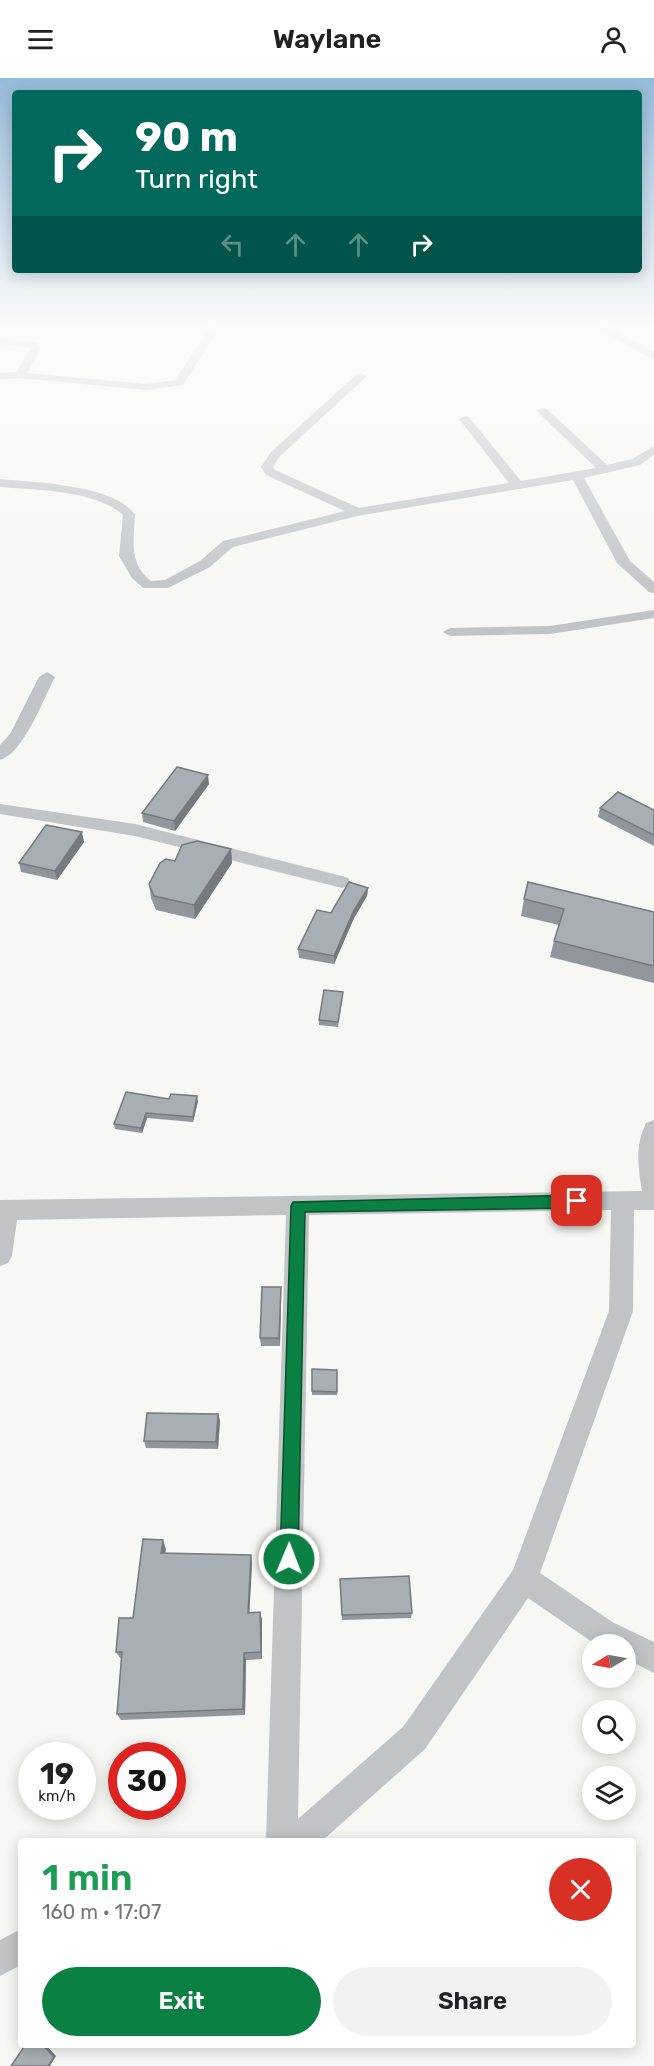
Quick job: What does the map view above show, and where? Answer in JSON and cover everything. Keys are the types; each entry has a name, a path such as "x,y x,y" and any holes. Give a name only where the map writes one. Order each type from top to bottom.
{"street":[{"path":"316,418 275,455 267,467 270,472 357,512"},
{"path":"550,418 605,470"},
{"path":"465,419 518,486"},
{"path":"0,483 63,488 116,505 127,511 129,514 126,556 139,578 148,585 168,584 205,564 228,544 282,533 357,512 578,477 636,462 654,450"},
{"path":"578,477 624,563 654,589"},
{"path":"450,632 550,630 654,614"},
{"path":"0,755 17,736 47,677"},
{"path":"0,809 135,830 342,882"},
{"path":"654,1129 648,1161 654,1195"},
{"path":"301,1838 414,1738 524,1580 621,1311 623,1200"},
{"path":"0,1256 3,1210 654,1200"},
{"path":"282,1838 298,1206"},
{"path":"524,1580 604,1634"},
{"path":"636,1649 654,1658"},
{"path":"0,1959 18,1948"}],"building":[{"path":"177,767 208,775 174,821 142,813"},
{"path":"618,792 654,810 654,835 600,808"},
{"path":"46,825 82,832 55,871 19,863"},
{"path":"197,841 231,849 194,905 154,896 149,884 160,863 166,859 175,861 182,845"},
{"path":"349,882 368,888 354,910 334,956 298,949 317,910 331,913"},
{"path":"528,882 654,912 654,966 554,941 564,909 524,899"},
{"path":"324,990 343,992 338,1022 319,1020"},
{"path":"126,1092 169,1099 171,1094 197,1096 193,1117 146,1113 141,1128 114,1124"},
{"path":"262,1287 281,1287 279,1338 260,1338"},
{"path":"312,1369 337,1370 337,1392 312,1391"},
{"path":"147,1413 218,1414 216,1442 144,1441"},
{"path":"143,1539 163,1540 161,1553 251,1555 248,1613 260,1612 261,1652 244,1653 243,1709 117,1714 122,1652 116,1652 119,1618 133,1618"},
{"path":"409,1576 412,1613 342,1615 340,1579"},
{"path":"23,2048 46,2048 54,2057 48,2066 11,2066"}],"route":[{"path":"289,1559 298,1206 577,1201"}]}
